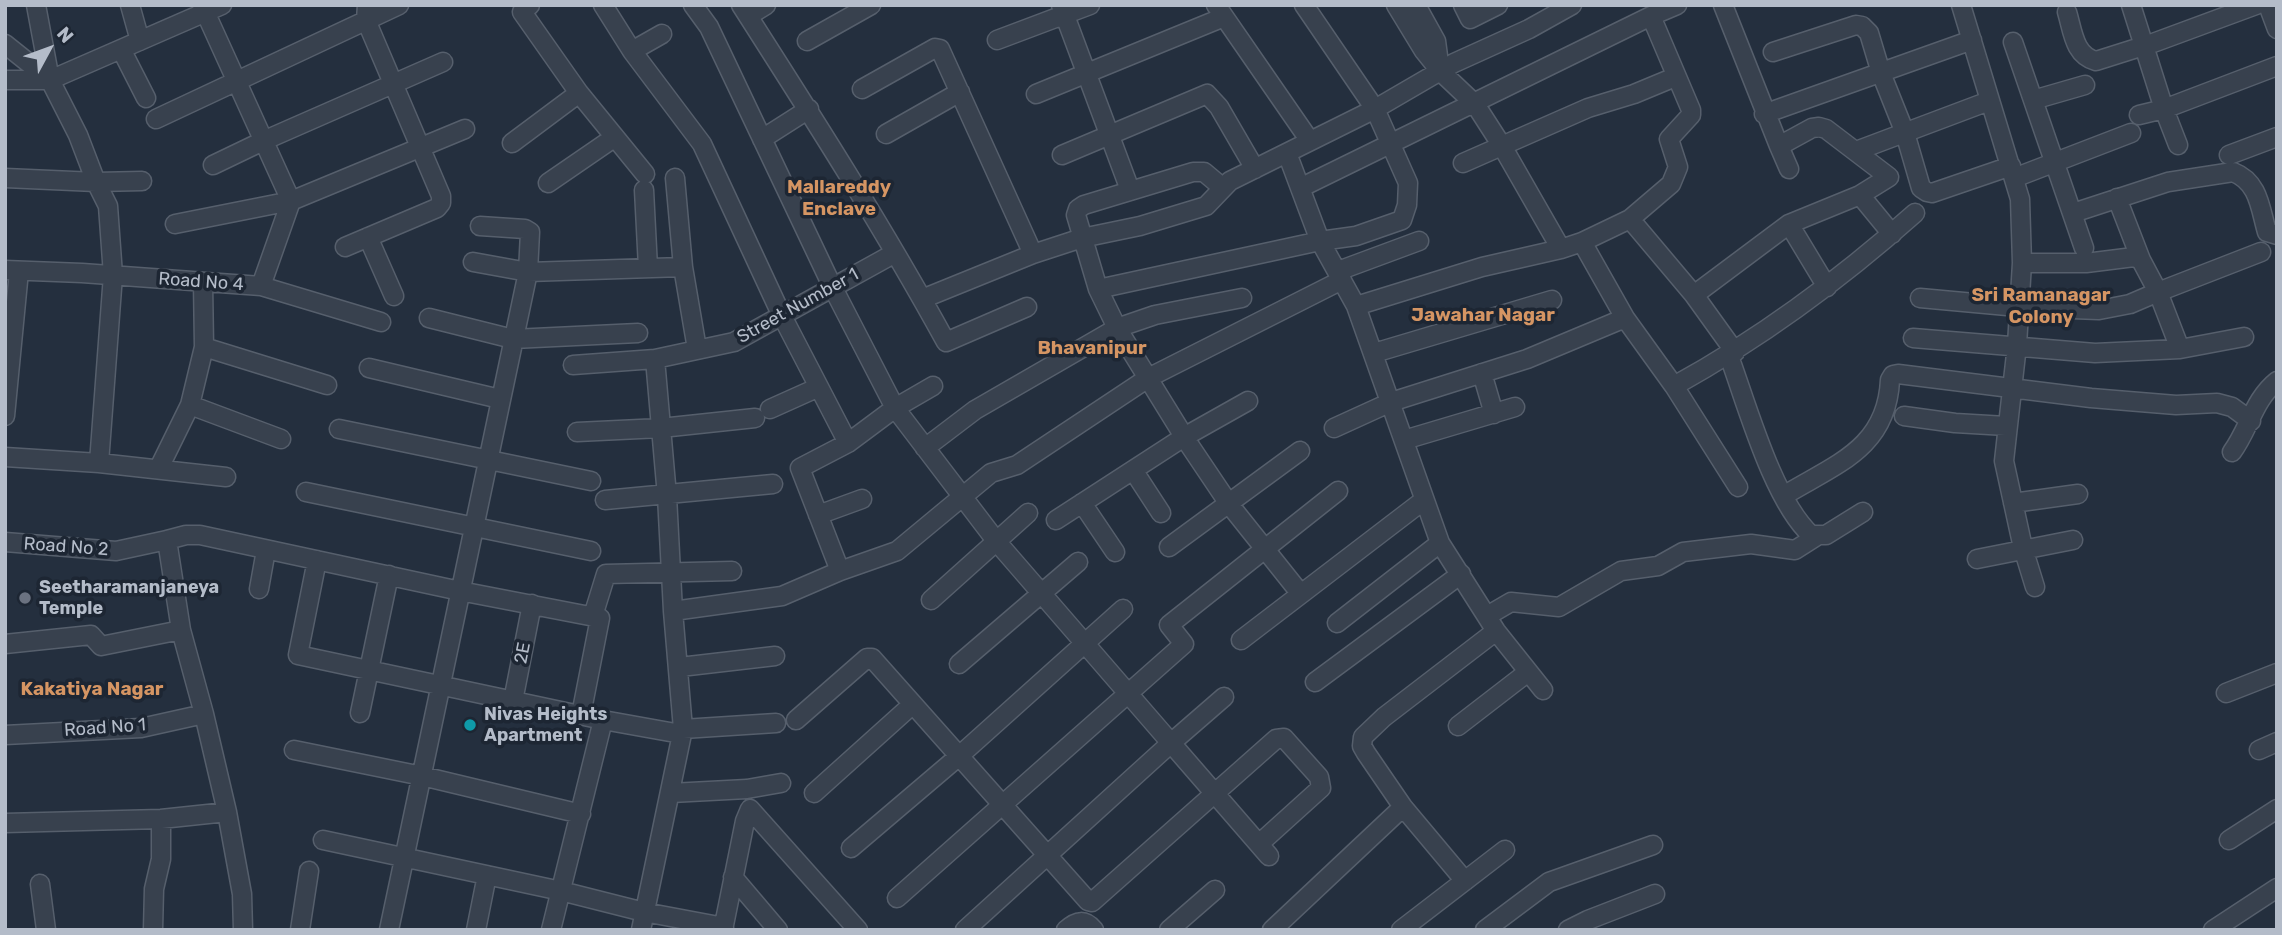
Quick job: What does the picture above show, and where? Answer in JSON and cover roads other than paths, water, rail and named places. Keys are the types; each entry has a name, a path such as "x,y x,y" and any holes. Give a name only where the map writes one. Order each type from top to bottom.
{"street":[{"path":"130,5 139,41"},
{"path":"156,119 367,12 399,5"},
{"path":"530,5 522,12 579,93 615,137 644,182 648,268"},
{"path":"603,5 632,51 702,144 781,314 848,443"},
{"path":"693,5 709,27 833,288 895,408 997,541 1083,644 1171,743 1215,794 1264,850 1321,788 1319,777 1284,738 1278,738 1215,794 1094,902 1088,901 1047,856 872,657 796,720"},
{"path":"766,5 745,11 808,109 948,347 1027,307"},
{"path":"807,41 871,5"},
{"path":"997,40 1063,10 1090,5"},
{"path":"1098,289 1320,241 1356,236 1402,220 1407,205 1408,183 1375,109 1304,5"},
{"path":"1462,5 1470,19 1498,5"},
{"path":"922,299 1033,254 1082,238 1140,226 1206,206 1230,181 1375,109 1440,71 1529,29 1572,5"},
{"path":"1300,188 1677,5"},
{"path":"1723,5 1789,169"},
{"path":"1961,5 2020,199 2022,263 2017,345 2004,461 2035,587"},
{"path":"2131,5 2178,145"},
{"path":"2067,12 2080,52 2087,59 2096,61 2143,47 2256,5"},
{"path":"2268,5 2277,29"},
{"path":"34,7 50,80 78,135 108,206 113,275 99,463"},
{"path":"1404,7 1423,51 1475,104 1560,249"},
{"path":"5,80 50,80 210,8 236,80 291,201"},
{"path":"1063,10 1130,190"},
{"path":"1035,94 1086,75 1220,11 1310,141"},
{"path":"345,247 437,208 441,203 441,196 393,84 367,12"},
{"path":"1356,306 1482,267 1582,242 1630,219 1671,184 1678,167 1669,139 1691,115 1691,110 1651,16"},
{"path":"1773,52 1856,25 1862,26 1869,33 1881,73 1905,133 1921,188 1927,192 1932,193 2053,162 2131,133"},
{"path":"632,51 662,34"},
{"path":"1765,114 1972,40"},
{"path":"2013,42 2084,248"},
{"path":"5,44 50,80"},
{"path":"862,89 938,47 1033,254"},
{"path":"121,49 146,98"},
{"path":"214,165 443,62"},
{"path":"2139,116 2277,66"},
{"path":"1463,163 1588,108 1634,94 1675,77"},
{"path":"2033,100 2085,85"},
{"path":"886,134 960,92"},
{"path":"512,143 579,93"},
{"path":"1062,155 1207,94 1219,107 1255,169"},
{"path":"1856,151 1989,101"},
{"path":"762,139 808,109"},
{"path":"1694,295 1789,224 1860,195 1888,177 1826,129 1819,127 1812,128 1779,146"},
{"path":"175,224 291,201 466,129"},
{"path":"548,183 615,137"},
{"path":"2229,155 2277,137"},
{"path":"1287,153 1320,241 1356,306 1440,543 1491,624 1543,691"},
{"path":"1223,188 1204,172 1193,172 1130,190 1078,209 1076,215 1098,289 1117,328 1184,437 1230,504 1264,551 1300,593"},
{"path":"2073,213 2148,187 2190,177 2233,172 2242,175 2253,185 2267,232 2277,234"},
{"path":"5,178 142,181"},
{"path":"675,178 683,267 697,349"},
{"path":"1860,195 1892,234"},
{"path":"2117,198 2141,260 2158,292 2179,349"},
{"name":"Road No 4","path":"12,271 261,286 291,201"},
{"path":"1674,386 1732,354 1826,288 1915,213"},
{"path":"1630,219 1694,295 1732,354 1782,494 1804,529 1811,535 1826,535 1863,512"},
{"path":"1789,224 1826,288"},
{"path":"390,930 528,272 530,232 525,229 480,226"},
{"path":"368,237 394,296"},
{"path":"673,611 782,596 839,571 897,551 991,473 1017,465 1148,379 1340,275 1419,241"},
{"path":"1582,242 1625,318 1674,386 1738,486"},
{"name":"Street Number 1","path":"573,365 655,359 734,342 895,253"},
{"path":"1920,298 2018,307 2099,310 2130,304 2261,253"},
{"path":"2022,263 2086,263 2129,256 2141,260"},
{"path":"473,262 528,272 683,267"},
{"path":"5,416 12,271"},
{"path":"159,468 190,405 204,347 203,282"},
{"path":"261,286 381,322"},
{"path":"925,448 975,410 1117,328 1155,315 1242,298"},
{"path":"1374,353 1552,300"},
{"path":"429,318 513,339 638,333"},
{"path":"1334,428 1391,402 1563,345 1625,318"},
{"path":"1913,338 2095,352 2179,349 2244,337"},
{"path":"204,347 327,385"},
{"path":"643,921 682,732 680,667 673,611 667,496 655,359"},
{"path":"369,368 500,399"},
{"path":"1482,373 1494,414"},
{"path":"1782,494 1790,492 1849,457 1866,444 1883,417 1893,375 2176,405 2217,403 2232,407 2251,421"},
{"path":"2232,452 2251,421 2257,405 2268,389 2277,382"},
{"path":"839,571 800,468 848,443 895,408 933,386"},
{"path":"577,432 661,428 762,413 819,387"},
{"path":"1056,520 1184,437 1248,401"},
{"path":"190,405 281,439"},
{"path":"1404,440 1515,407"},
{"path":"1904,416 2006,426"},
{"path":"339,429 591,481"},
{"path":"1169,547 1300,452"},
{"path":"5,457 159,468 226,477"},
{"path":"1133,470 1161,513"},
{"path":"605,500 773,484"},
{"path":"897,898 1184,644 1169,625 1338,491"},
{"path":"306,492 591,551"},
{"path":"2013,503 2078,494"},
{"path":"818,515 862,499"},
{"path":"1241,639 1424,500"},
{"path":"1082,503 1115,552"},
{"path":"931,600 1028,513"},
{"name":"Road No 2","path":"5,542 116,551 186,535 200,535 261,549"},
{"path":"1465,881 1402,807 1362,746 1363,737 1491,624 1511,602 1559,607 1621,571 1658,566 1683,552 1751,544 1795,550 1817,536"},
{"path":"167,540 181,630 227,812 242,894 243,930"},
{"path":"1977,559 2073,540"},
{"path":"1337,623 1440,543"},
{"path":"259,589 261,549 600,618 581,715"},
{"path":"317,560 289,653 603,720 682,732 776,723"},
{"path":"959,664 1078,562"},
{"path":"593,616 606,574 732,571"},
{"path":"360,713 389,575"},
{"path":"1315,682 1461,575"},
{"name":"2E","path":"513,701 532,604"},
{"path":"851,848 958,757 1122,609"},
{"path":"5,644 91,635 101,646 181,630"},
{"path":"680,667 775,656"},
{"path":"1458,726 1528,672"},
{"path":"2226,693 2277,673"},
{"path":"965,930 1224,697"},
{"path":"814,793 913,704"},
{"name":"Road No 1","path":"5,735 141,728 204,714"},
{"path":"551,930 603,720"},
{"path":"2259,750 2277,742"},
{"path":"294,750 422,776 581,814"},
{"path":"671,793 747,789 781,783"},
{"path":"323,841 561,891 643,921 723,929 750,809 747,789"},
{"path":"1272,930 1402,807"},
{"path":"750,809 858,930"},
{"path":"2229,840 2277,809"},
{"path":"5,823 161,819 227,812"},
{"path":"152,930 154,889 161,859 161,819"},
{"path":"1485,930 1549,882 1653,845"},
{"path":"1401,930 1505,850"},
{"path":"300,930 309,871"},
{"path":"476,930 487,875"},
{"path":"733,877 778,930"},
{"path":"40,884 46,930"},
{"path":"2213,930 2277,888"},
{"path":"1169,930 1215,890"},
{"path":"1568,930 1588,919 1656,894"},
{"path":"1066,930 1083,921 1094,930"}],"place":[{"name":"Seetharamanjaneya Temple","path":"25,598"},
{"name":"Nivas Heights Apartment","path":"470,725"}],"district":[{"name":"Mallareddy Enclave","path":"839,199"},
{"name":"Sri Ramanagar Colony","path":"2041,307"},
{"name":"Jawahar Nagar","path":"1483,316"},
{"name":"Bhavanipur","path":"1092,349"},
{"name":"Kakatiya Nagar","path":"92,690"}]}
